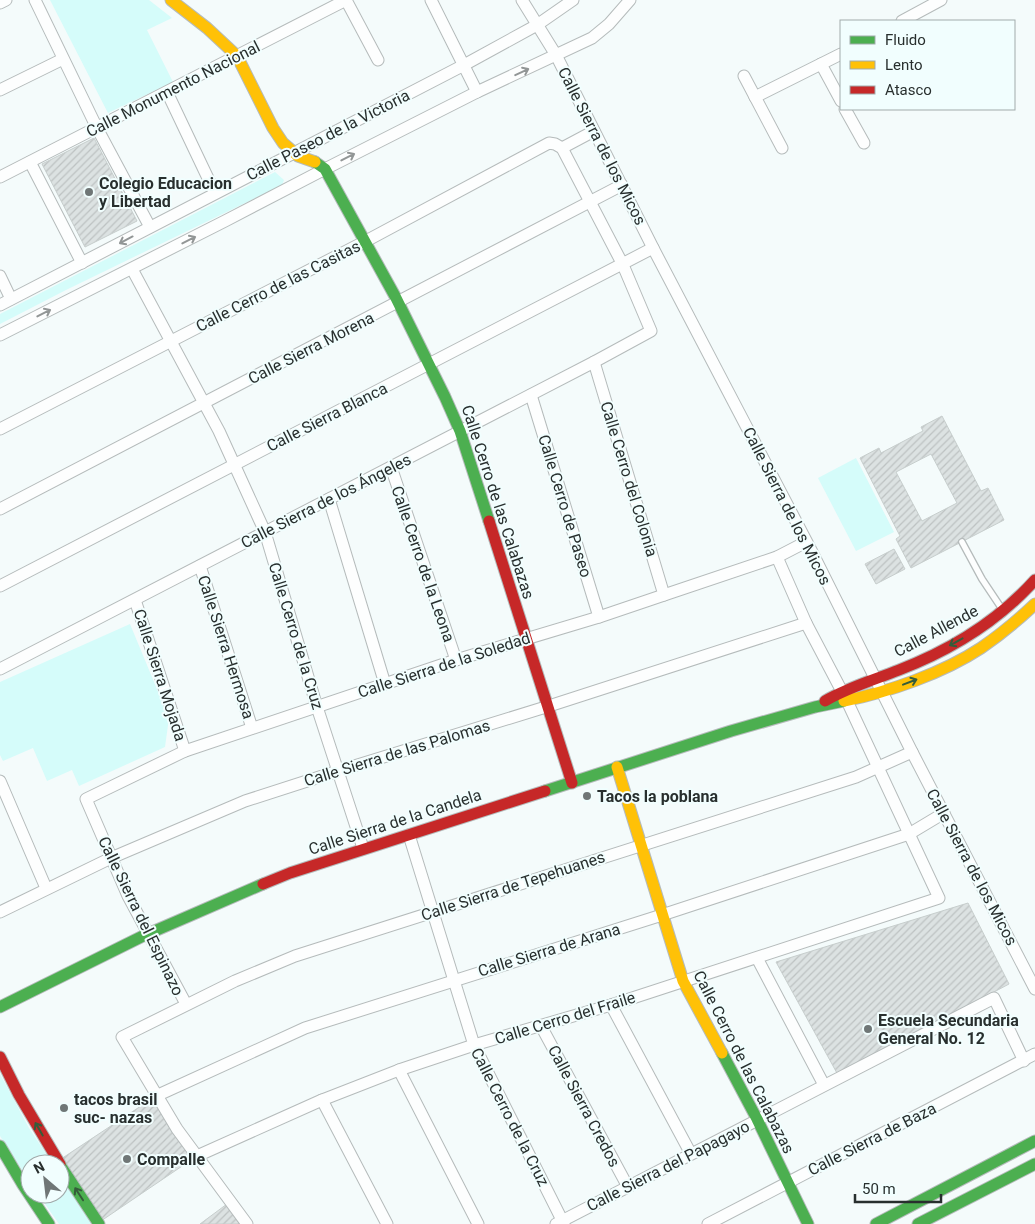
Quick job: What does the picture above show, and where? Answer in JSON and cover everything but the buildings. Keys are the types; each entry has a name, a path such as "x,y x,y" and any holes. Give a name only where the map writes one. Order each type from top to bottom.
{"street":[{"path":"35,0 97,128 150,227"},
{"path":"172,0 238,56 272,128 283,143 293,153 319,163 325,169"},
{"path":"346,0 378,60"},
{"name":"Calle Monumento Nacional","path":"0,178 346,0"},
{"name":"Calle Sierra de los Micos","path":"522,0 556,55 1035,989"},
{"name":"Calle Paseo de la Victoria","path":"0,305 464,66 537,25 572,0"},
{"name":"Calle Paseo de la Victoria","path":"0,335 478,92 592,38 609,24 630,0"},
{"path":"904,20 941,0"},
{"path":"433,1 478,92"},
{"path":"755,97 840,54"},
{"path":"0,90 63,59"},
{"path":"821,64 840,100"},
{"path":"744,76 782,148"},
{"path":"167,92 215,193"},
{"path":"846,110 864,143"},
{"name":"Calle Cerro de las Casitas","path":"0,429 366,241 549,143 559,146 594,131"},
{"path":"559,146 622,265"},
{"path":"30,162 82,263"},
{"name":"Calle Cerro de las Calabazas","path":"325,169 366,241 398,303 460,431 572,783"},
{"name":"Calle Sierra Morena","path":"0,509 622,185"},
{"name":"Calle Sierra Blanca","path":"0,586 654,248"},
{"name":"Calle Sierra de los Ángeles","path":"0,669 651,331 622,265"},
{"name":"Calle Cerro de la Cruz","path":"132,269 235,464 265,532 317,707 363,848"},
{"path":"0,276 12,299"},
{"name":"Calle Cerro del Colonia","path":"594,362 664,595"},
{"name":"Calle Cerro de Paseo","path":"530,395 599,617"},
{"name":"Calle Cerro de la Leona","path":"390,467 456,660"},
{"path":"329,499 385,684"},
{"name":"Calle Sierra de la Soledad","path":"86,799 185,751 456,660 599,617 777,557 806,542"},
{"path":"777,557 806,623 844,696 909,834"},
{"name":"Calle Sierra Hermosa","path":"200,566 252,728"},
{"name":"Calle Allende","path":"844,696 874,678 928,657 985,626 1035,580"},
{"name":"Calle Sierra Mojada","path":"135,600 185,751"},
{"name":"Calle Allende","path":"844,696 881,692 938,671 994,638 1035,604"},
{"name":"Calle Sierra de las Palomas","path":"0,912 111,858 245,801 806,623"},
{"path":"985,626 994,638"},
{"name":"Calle Sierra de la Candela","path":"0,1007 146,933 220,900 290,873 617,767 815,707 844,696"},
{"name":"Calle Sierra de Tepehuanes","path":"156,1096 122,1037 235,981 294,956 856,777 912,752"},
{"name":"Calle Cerro de las Calabazas","path":"617,767 683,982 757,1119 808,1224"},
{"path":"0,781 46,888"},
{"name":"Calle Sierra del Espinazo","path":"86,799 146,933 186,1004"},
{"name":"Calle Sierra de Arana","path":"156,1096 305,1028 662,915 909,834 944,813"},
{"name":"Calle Cerro del Fraile","path":"197,1156 322,1100 399,1070 474,1045 611,1005 939,898 909,834"},
{"name":"Calle Cerro de la Cruz","path":"409,835 474,1045 561,1223"},
{"path":"757,958 824,1085"},
{"name":"Calle Sierra del Papagayo","path":"561,1223 757,1119 994,998 1024,1061"},
{"path":"611,1005 690,1154"},
{"name":"Calle Sierra Credos","path":"541,1026 628,1187"},
{"name":"Calle Sierra de Baza","path":"708,1224 1035,1054"},
{"path":"0,1057 18,1095 54,1154"},
{"path":"399,1070 478,1224"},
{"path":"156,1096 177,1129 248,1224"},
{"path":"322,1100 388,1224"},
{"path":"876,1224 1035,1141"},
{"path":"0,1146 49,1224"},
{"path":"918,1224 1035,1164"},
{"path":"70,1179 99,1224"}],"lane":[{"path":"962,542 982,579 1004,610"}],"shaded area":[{"path":"50,0 149,0 172,18 147,30 173,82 108,113"},
{"path":"275,172 284,180 282,185 0,324 0,314"},
{"path":"856,458 894,532 856,551 818,478"},
{"path":"130,624 169,718 165,747 79,786 72,770 47,781 33,748 3,761 0,755 0,682"},
{"path":"0,1074 29,1128 46,1154 20,1154 20,1167 0,1136"},
{"path":"70,1190 93,1224 59,1224 45,1204 70,1204"}],"traffic: fast":[{"path":"315,162 325,169 396,298 445,397 460,431 489,521"},
{"path":"545,791 731,731 815,707 844,701"},
{"path":"0,1007 143,936 263,884"},
{"path":"722,1053 757,1119 808,1224"},
{"path":"876,1224 1035,1141"},
{"path":"0,1146 49,1224"},
{"path":"918,1224 1035,1164"},
{"path":"70,1180 99,1224"}],"traffic: slow":[{"path":"171,0 207,28 237,56 273,128 283,143 298,156 315,162"},
{"path":"844,701 897,687 950,666 988,643 1035,604"},
{"path":"617,767 683,981 722,1053"}],"traffic: jam":[{"path":"489,521 572,783"},
{"path":"825,701 852,688 918,662 955,644 1005,609 1035,580"},
{"path":"263,884 290,873 545,791"},
{"path":"0,1057 19,1095 54,1154"}],"place":[{"name":"Colegio Educacion y Libertad","path":"89,192"},
{"name":"Tacos la poblana","path":"587,796"},
{"name":"Escuela Secundaria General No. 12","path":"868,1029"},
{"name":"tacos brasil suc- nazas","path":"64,1108"},
{"name":"Compalle","path":"127,1159"}]}
